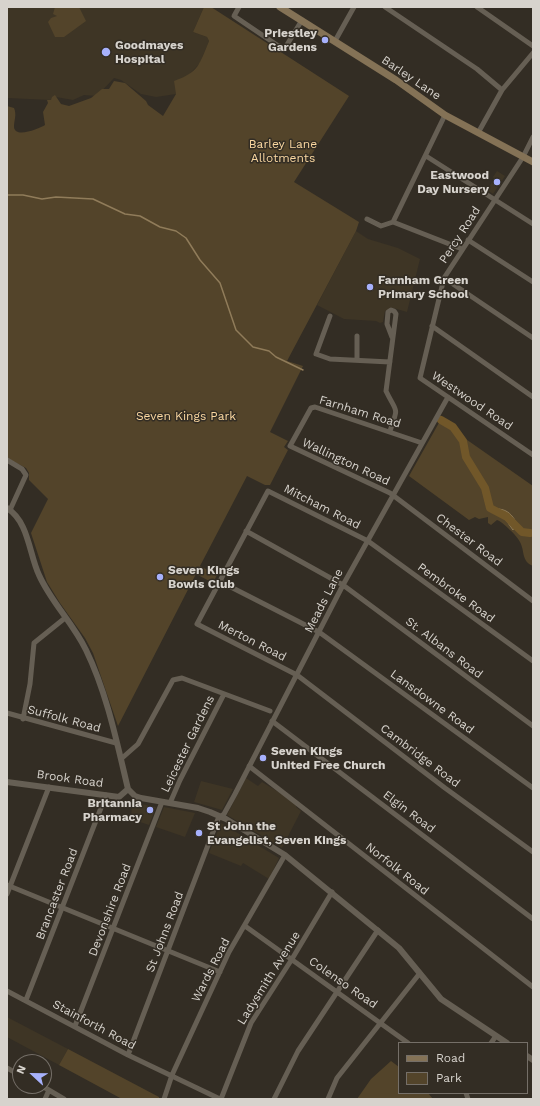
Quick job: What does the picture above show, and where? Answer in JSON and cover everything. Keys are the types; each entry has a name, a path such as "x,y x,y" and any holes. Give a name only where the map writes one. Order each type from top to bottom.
{"main road":[{"name":"Barley Lane","path":"282,8 410,89 445,115 533,162"}],"street":[{"path":"239,7 234,16 277,45 285,48 302,20"},
{"path":"335,41 354,7"},
{"path":"385,7 477,68 502,90"},
{"path":"477,7 533,46"},
{"path":"478,133 502,90 533,53"},
{"path":"393,222 445,115"},
{"name":"Percy Road","path":"420,378 444,278 494,199 523,157 533,137"},
{"path":"426,156 533,224"},
{"path":"366,219 381,226 393,222 462,249"},
{"path":"468,240 533,282"},
{"path":"444,278 533,338"},
{"path":"330,316 316,354 330,359 357,359 390,362"},
{"path":"432,326 533,397"},
{"path":"357,336 357,359"},
{"path":"390,431 396,411 394,404 386,391 392,337"},
{"name":"Westwood Road","path":"420,378 533,454"},
{"name":"Meads Lane","path":"221,816 249,766 343,585 448,397"},
{"name":"Farnham Road","path":"290,446 313,407 390,431 422,443"},
{"name":"Wallington Road","path":"290,446 393,495"},
{"path":"7,460 22,469 26,475 8,509 23,527 36,571 45,588 86,649 107,706 128,790 135,796 198,808 221,816 285,855 332,892 403,952 441,999 505,1042"},
{"name":"Mitcham Road","path":"246,531 268,491 368,541"},
{"name":"Chester Road","path":"393,495 533,601"},
{"path":"219,580 246,531"},
{"name":"St. Albans Road","path":"246,531 343,585 533,726"},
{"name":"Pembroke Road","path":"368,541 533,661"},
{"name":"Merton Road","path":"219,580 197,624 297,675"},
{"name":"Lansdowne Road","path":"219,580 319,632 533,788"},
{"path":"23,718 30,684 34,643 65,618"},
{"name":"Cambridge Road","path":"297,675 533,852"},
{"path":"121,759 138,744 173,680 182,678 270,711"},
{"name":"Leicester Gardens","path":"170,803 180,780 224,694"},
{"name":"Suffolk Road","path":"7,713 116,743"},
{"name":"Elgin Road","path":"272,721 533,919"},
{"name":"Norfolk Road","path":"249,766 533,987"},
{"name":"Brook Road","path":"7,782 119,797 128,790"},
{"path":"7,894 8,886 49,787"},
{"name":"Brancaster Road","path":"26,1000 106,795"},
{"name":"Devonshire Road","path":"75,1026 114,929 162,802"},
{"name":"St Johns Road","path":"128,1055 221,816"},
{"name":"Wards Road","path":"164,1099 172,1075 220,972 285,855"},
{"path":"8,886 169,950 220,972"},
{"name":"Ladysmith Avenue","path":"221,1099 251,1023 292,960 332,892"},
{"name":"Colenso Road","path":"245,926 382,1022 407,1042"},
{"path":"274,1099 298,1051 378,930"},
{"path":"328,1099 337,1078 420,973"},
{"name":"Stainforth Road","path":"7,991 128,1055 221,1099"},
{"path":"492,1042 496,1036"},
{"path":"52,1092 64,1099"}],"shaded area":[{"name":"Goodmayes Hospital","path":"7,7 204,7 193,32 207,37 209,41 200,63 187,77 183,78 176,94 156,97 141,94 121,80 114,78 97,96 84,95 73,100 56,97 51,100 7,98"},
{"name":"Eastwood Day Nursery","path":"497,171 505,176 493,194 487,190"},
{"name":"Farnham Green Primary School","path":"356,231 368,239 398,248 420,259 407,312 393,308 385,311 383,322 380,323 376,321 344,319 317,305"},
{"path":"499,509 511,515 516,522 513,530 506,520 497,514"},
{"path":"246,778 258,786 262,782 297,803 296,807 301,811 282,848 227,815"},
{"path":"201,781 233,789 222,810 194,802"},
{"path":"132,802 156,807 149,825 131,819"},
{"path":"164,807 195,813 185,837 156,827"},
{"path":"221,823 279,858 269,879 243,863 241,866 209,853"},
{"path":"7,1017 68,1049 59,1065 52,1061 52,1054 39,1054 7,1037"}],"green space":[{"path":"55,7 79,7 86,21 64,37 55,37 48,22 51,18 57,16 53,14"},
{"path":"204,7 211,7 349,96 294,182 359,222 356,231 287,361 303,366 270,432 288,441 284,447 288,450 270,485 265,485 247,476 200,566 217,575 213,583 196,574 118,726 93,653 85,638 47,582 31,533 48,499 29,480 29,473 26,468 7,458 7,106 14,108 15,111 15,130 19,132 28,132 45,125 43,112 48,103 47,100 51,100 55,95 61,104 69,106 91,98 102,89 109,89 114,81 125,83 146,101 148,105 163,116 176,94 174,81 189,74 197,67 209,41 207,37 193,32"},
{"path":"440,421 533,486 533,566 525,559 522,545 519,540 503,524 497,520 491,525 488,523 488,517 479,519 475,517 469,520 409,476"},
{"path":"68,1049 159,1097 159,1099 122,1099 59,1065"},
{"path":"391,1061 398,1066 398,1094 429,1094 433,1099 357,1099 371,1079"}],"waterway":[{"path":"7,195 23,195 42,199 56,197 93,199 125,214 140,216 160,227 176,231 186,238 200,260 220,283 236,330 253,347 269,351 276,357 303,370"},
{"path":"441,420 453,427 463,441 466,457 485,488 490,508 507,517 522,532 530,533"}],"place":[{"name":"Priestley Gardens","path":"325,40"},
{"name":"Goodmayes Hospital","path":"106,52"},
{"name":"Eastwood Day Nursery","path":"497,182"},
{"name":"Farnham Green Primary School","path":"370,287"},
{"name":"Seven Kings Bowls Club","path":"160,577"},
{"name":"Seven Kings United Free Church","path":"263,758"},
{"name":"Britannia Pharmacy","path":"150,810"},
{"name":"St John the Evangelist, Seven Kings","path":"199,833"}],"park label":[{"name":"Barley Lane Allotments","path":"283,151"},
{"name":"Seven Kings Park","path":"186,416"}]}
